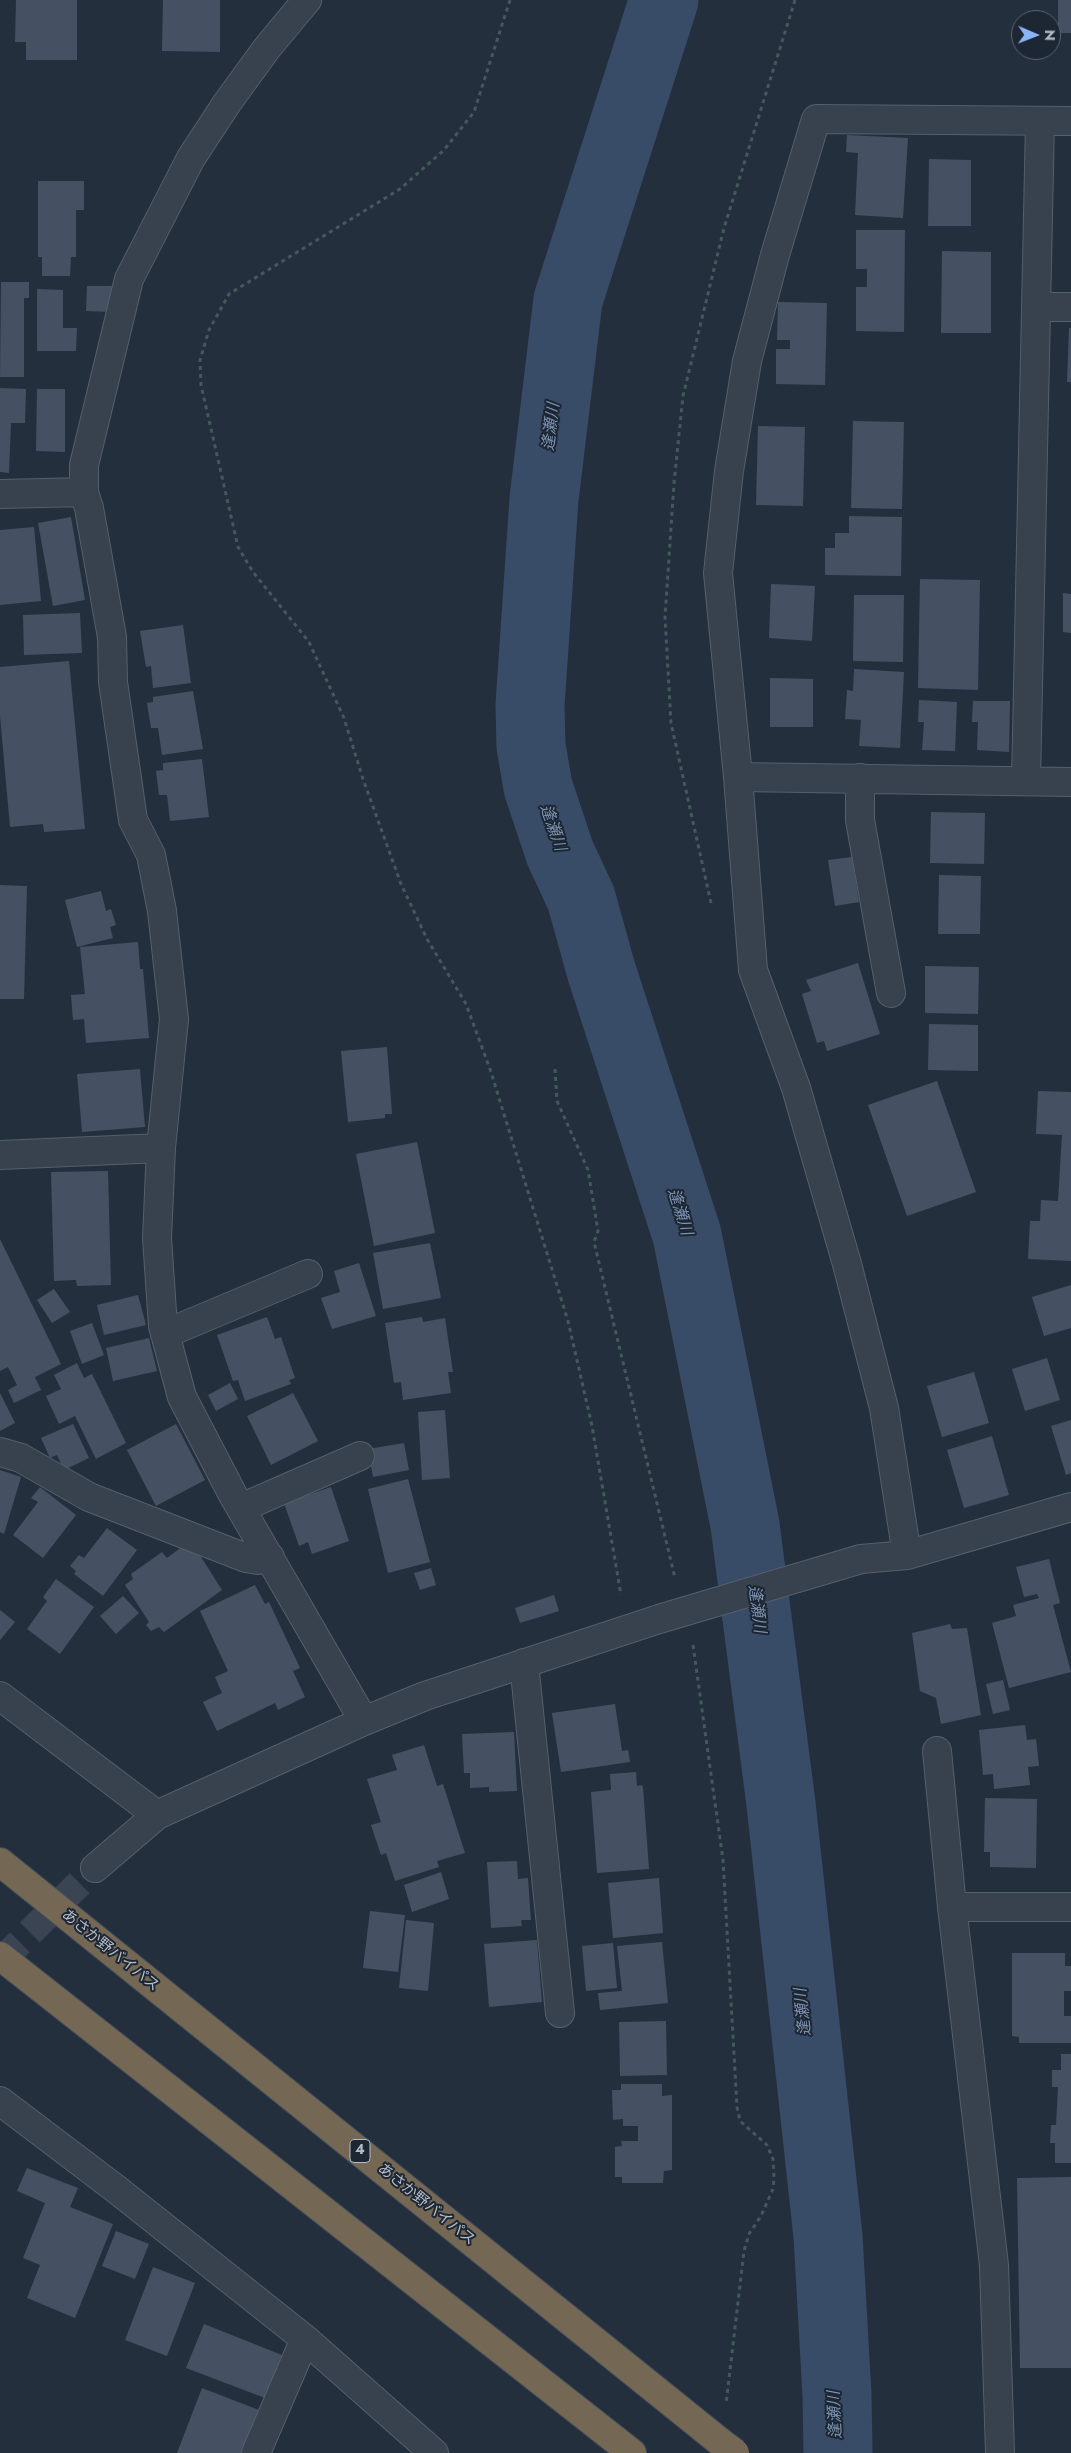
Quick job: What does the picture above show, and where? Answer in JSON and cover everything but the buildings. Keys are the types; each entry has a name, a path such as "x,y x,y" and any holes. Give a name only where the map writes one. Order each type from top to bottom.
{"highway":[{"name":"あさか野バイパス","path":"0,1862 727,2447"},
{"path":"0,1956 632,2453"}],"street":[{"path":"307,0 267,48 222,110 191,158 130,279 84,465 84,492 112,637 113,682 133,820 150,855 162,910 174,1019 161,1148 156,1238 165,1334 182,1397 241,1508 364,1721"},
{"path":"907,1555 884,1408 847,1264 796,1088 753,970 738,777 718,573 729,470 747,361 775,255 816,119 1071,121"},
{"path":"1026,781 1040,121"},
{"path":"1036,307 1071,307"},
{"path":"0,494 84,492"},
{"path":"738,777 1071,782"},
{"path":"860,778 860,820 891,993"},
{"path":"0,1155 161,1148"},
{"path":"165,1334 308,1274"},
{"path":"0,1452 21,1458 88,1497 246,1558 258,1560 270,1557"},
{"path":"241,1508 360,1456"},
{"path":"95,1868 157,1815 364,1721 425,1696 659,1619 860,1559 907,1555 1071,1507"},
{"path":"524,1663 560,2013"},
{"path":"0,1696 157,1815"},
{"path":"936,1752 952,1907 994,2265 1000,2453"},
{"path":"952,1907 1071,1907"},
{"path":"0,2101 116,2189 305,2339 434,2453"},
{"path":"256,2453 305,2339"}],"path":[{"path":"510,0 474,112 450,143 400,189 229,294 209,330 200,360 201,385 238,547 253,572 309,642 344,718 363,779 401,884 427,940 466,1004 490,1069 568,1322 592,1426 622,1604"},
{"path":"713,910 670,723 665,617 673,492 683,396 724,228 794,0"},
{"path":"555,1069 557,1101 588,1170 598,1231 594,1242 675,1581"},
{"path":"690,1636 695,1654 708,1766 723,1860 737,2107 740,2121 767,2145 773,2159 774,2178 773,2189 761,2216 749,2234 744,2251 725,2406"}],"waterway":[{"name":"逢瀬川","path":"664,0 568,300 544,499 530,705 531,746 538,787 560,853 581,898 601,970 687,1235 745,1525 781,1804 828,2236 837,2395 838,2453"}],"tunnel":[{"path":"0,1962 95,1868"}]}
